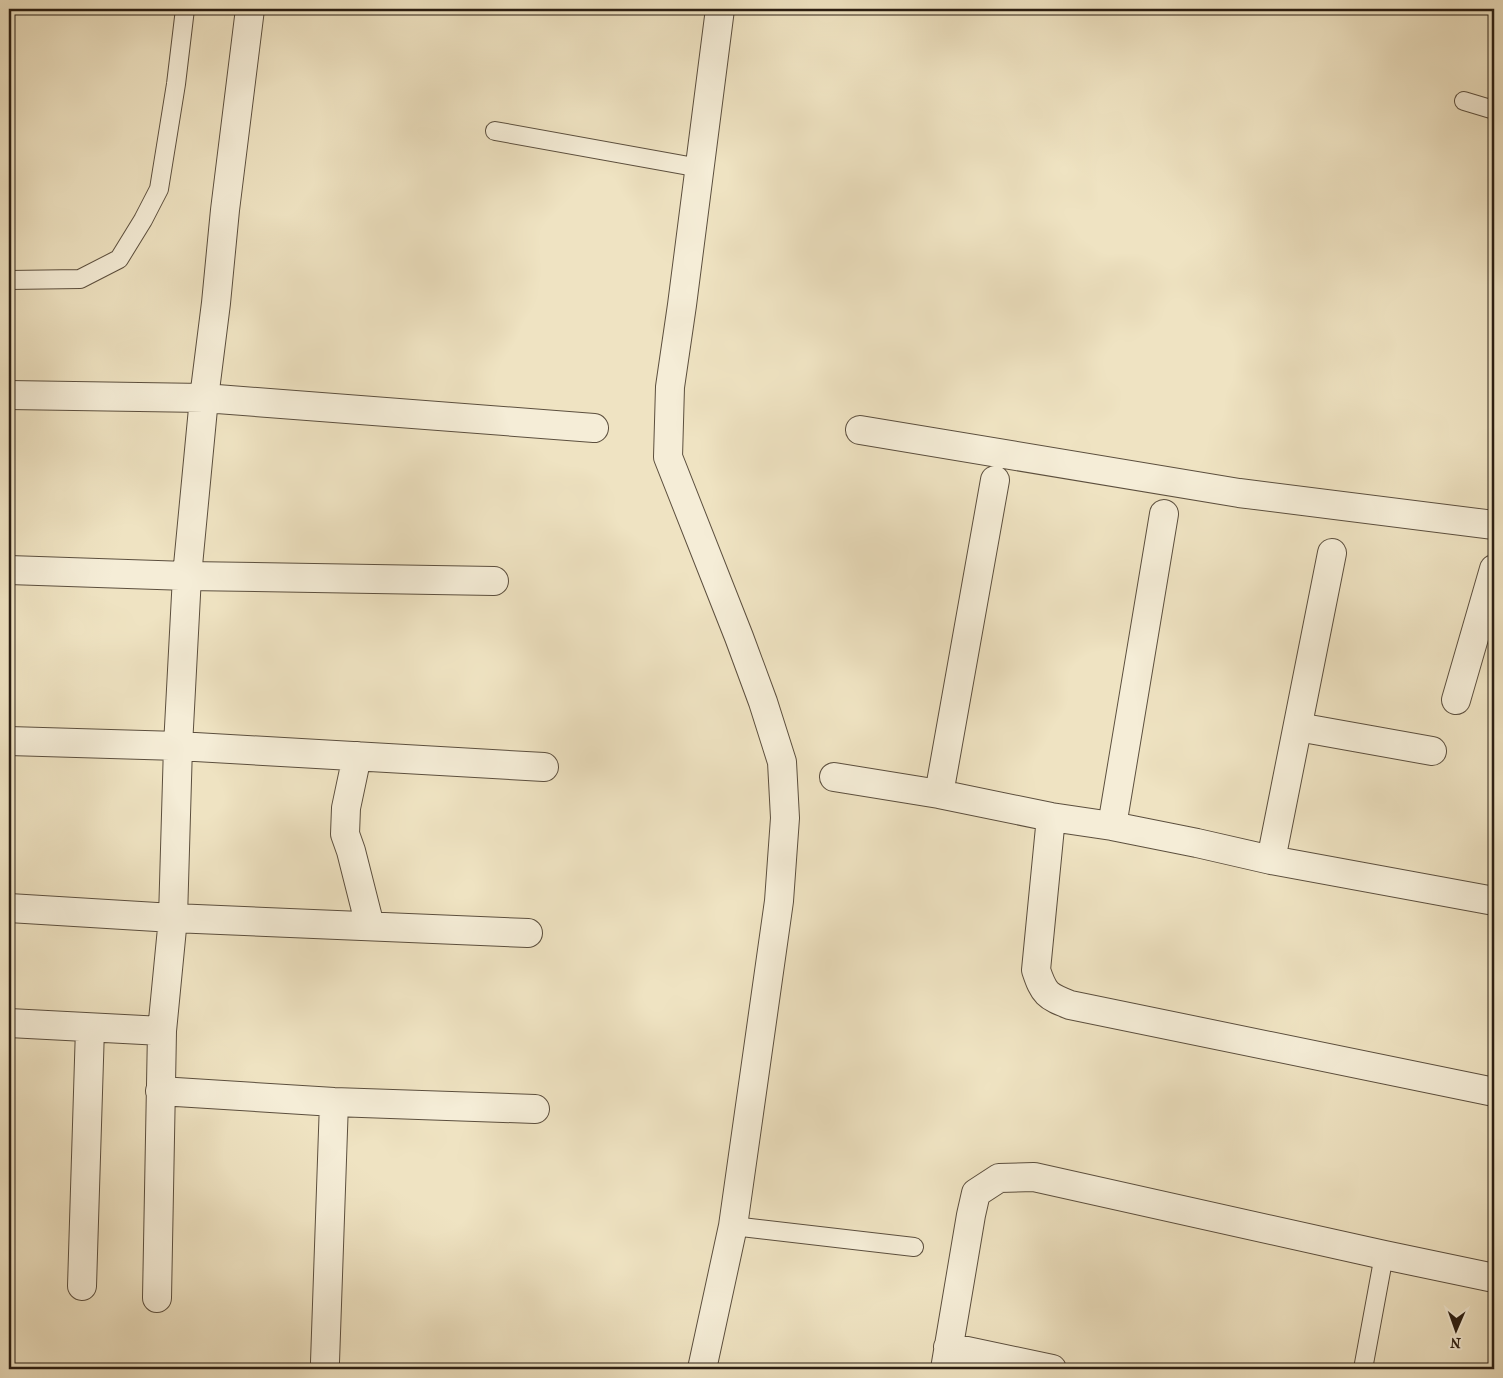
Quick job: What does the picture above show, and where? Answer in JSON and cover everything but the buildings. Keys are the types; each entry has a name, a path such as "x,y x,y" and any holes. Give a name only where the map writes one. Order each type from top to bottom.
{"street":[{"path":"157,1298 162,1031 173,918 178,746 187,576 204,398 250,9"},
{"path":"702,1369 733,1226 779,901 785,818 782,762 763,702 668,456 670,387 720,9"},
{"path":"9,395 204,398 594,428"},
{"path":"860,430 1239,493 1494,525"},
{"path":"939,794 995,480"},
{"path":"1112,826 1164,514"},
{"path":"1271,860 1332,553"},
{"path":"1456,700 1494,568"},
{"path":"9,570 187,576 494,581"},
{"path":"1298,727 1432,751"},
{"path":"9,741 178,746 544,767"},
{"path":"357,756 346,808 345,834 370,926"},
{"path":"834,778 939,794 1051,817 1112,826 1271,860 1494,901"},
{"path":"1051,817 1036,970 1042,987 1053,999 1070,1005 1494,1092"},
{"path":"9,908 173,918 528,933"},
{"path":"9,1023 162,1031"},
{"path":"82,1286 90,1028"},
{"path":"160,1091 334,1102 535,1109"},
{"path":"325,1362 334,1102"},
{"path":"1052,1369 946,1358 976,1193 999,1178 1034,1177 1384,1256 1494,1278"}],"lane":[{"path":"9,280 80,279 119,259 159,190 176,84 185,9"},
{"path":"1464,101 1494,110"},
{"path":"495,131 700,168"},
{"path":"733,1226 914,1247"},
{"path":"1363,1369 1384,1256"}]}
